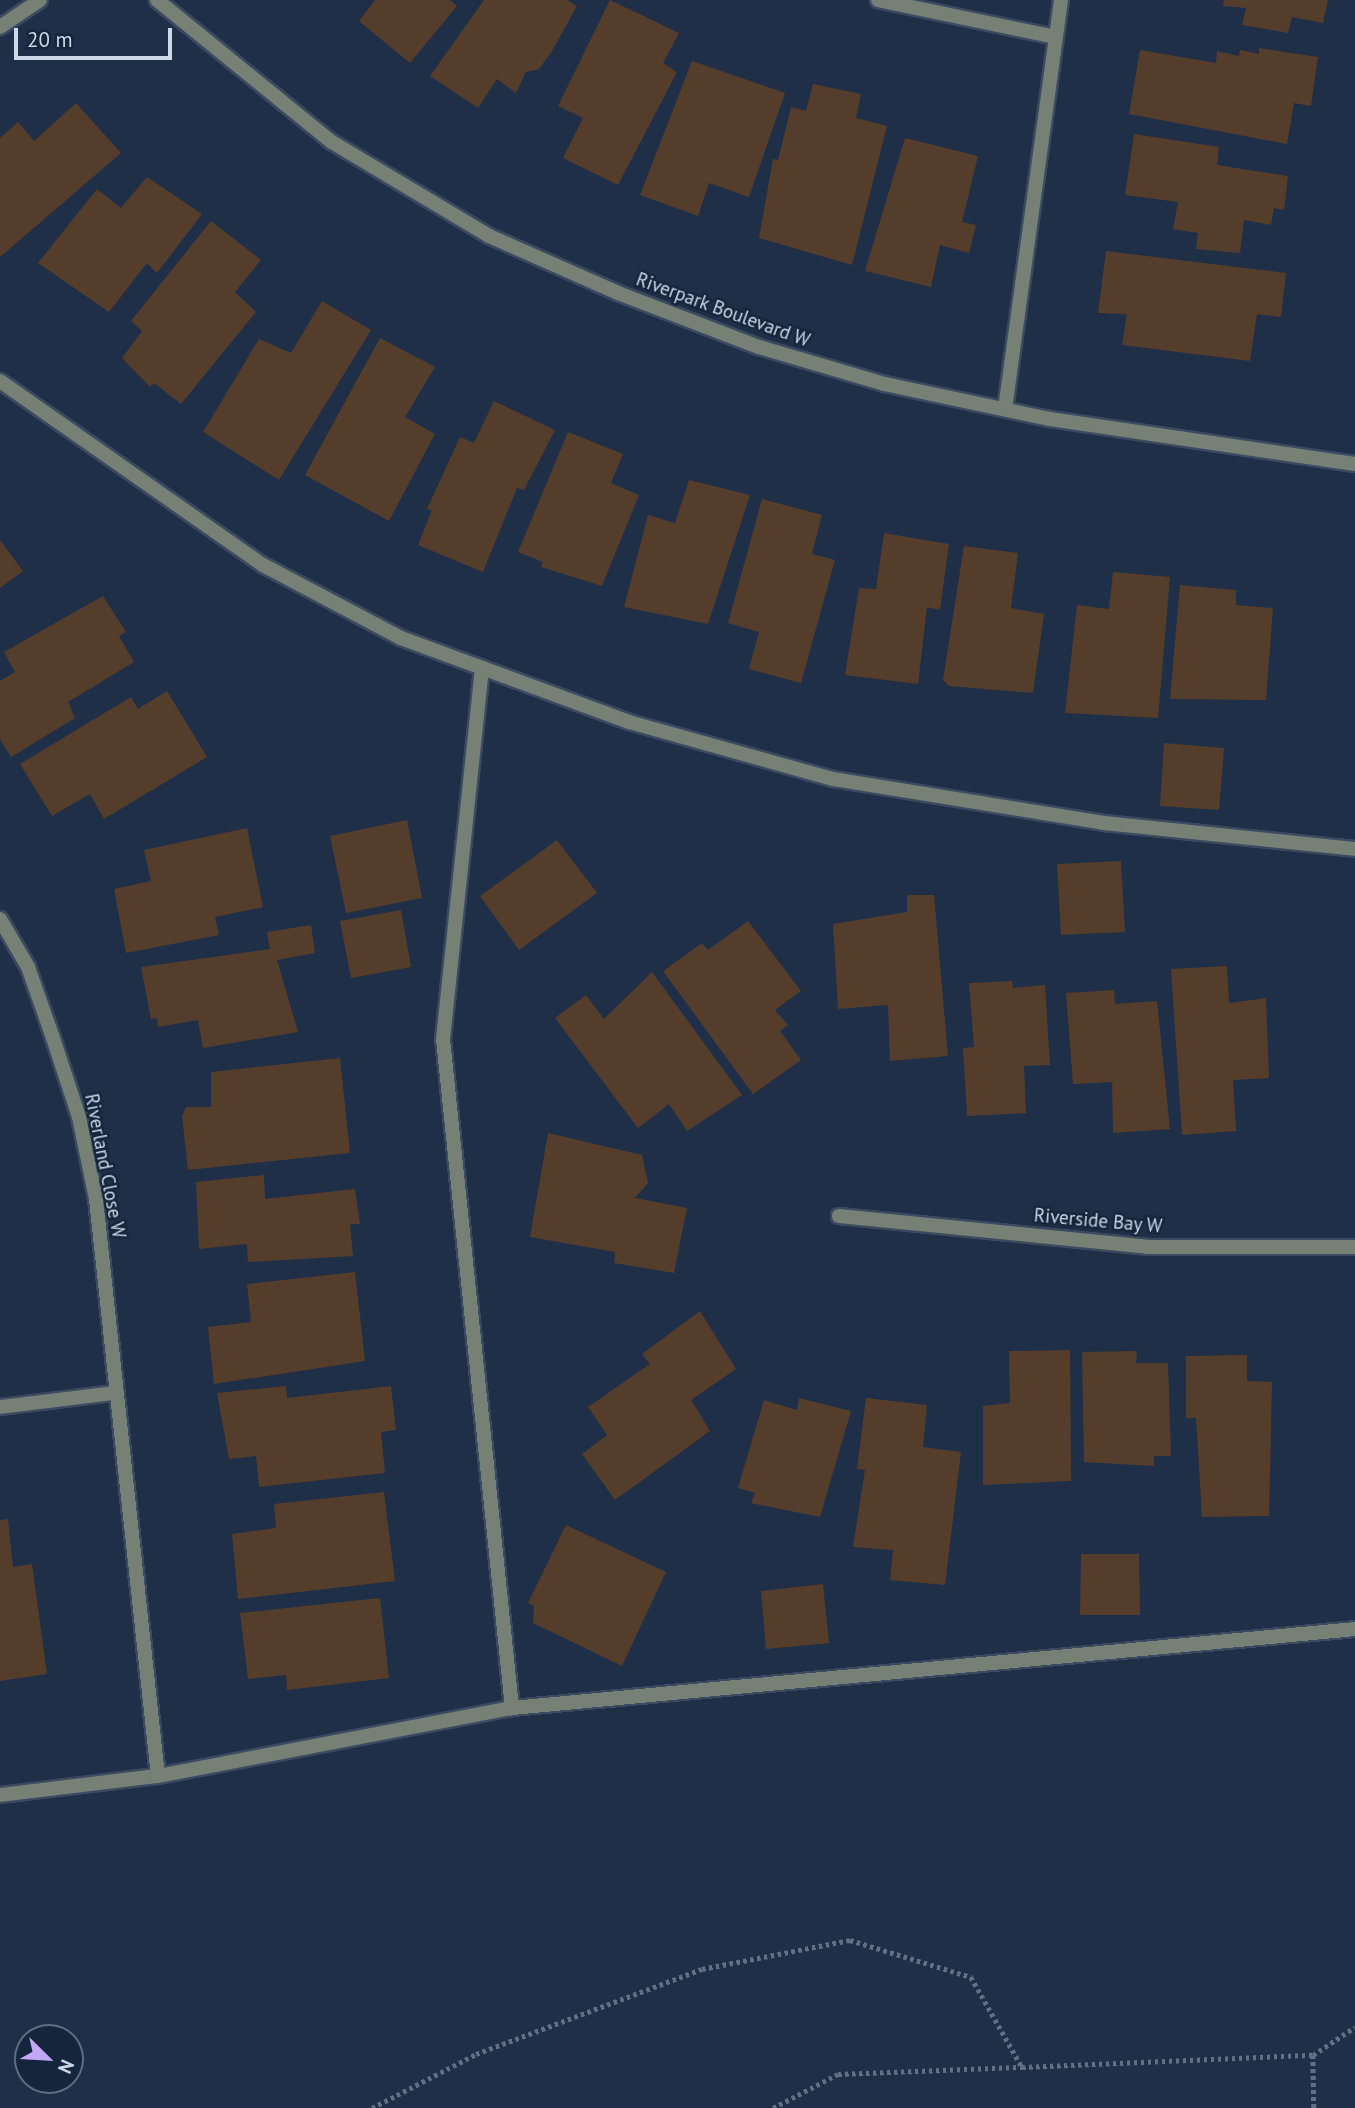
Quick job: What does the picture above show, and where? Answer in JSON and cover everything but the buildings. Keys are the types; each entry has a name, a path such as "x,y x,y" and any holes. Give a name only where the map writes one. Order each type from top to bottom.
{"street":[{"path":"0,27 40,0"},
{"name":"Riverpark Boulevard W","path":"157,0 332,142 489,236 759,347 885,384 1005,410 1355,464"},
{"path":"878,0 1055,37"},
{"path":"1005,410 1060,0"},
{"path":"0,381 263,565 401,638 629,722 833,779 1104,823 1355,849"},
{"path":"482,668 443,1039 512,1708"},
{"name":"Riverland Close W","path":"0,919 28,967 79,1117 106,1276 114,1394 158,1776"},
{"name":"Riverside Bay W","path":"839,1216 1147,1247 1355,1247"},
{"path":"0,1407 114,1394"},
{"path":"0,1795 158,1776 512,1708 1355,1629"}],"path":[{"path":"372,2108 476,2054 702,1969 850,1940 971,1977 1022,2067"},
{"path":"773,2108 838,2074 1313,2055 1355,2028"},
{"path":"1313,2055 1314,2108"}]}
